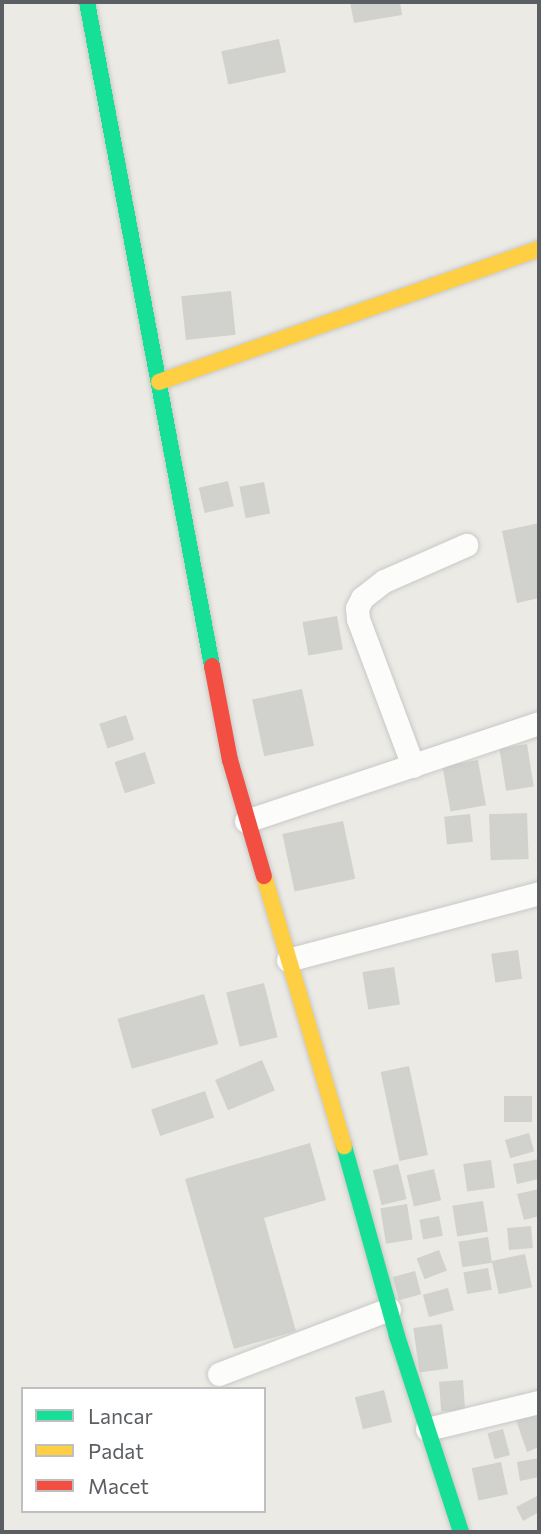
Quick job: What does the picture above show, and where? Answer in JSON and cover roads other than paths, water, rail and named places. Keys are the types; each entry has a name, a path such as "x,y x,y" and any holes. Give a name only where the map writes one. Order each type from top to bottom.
{"street":[{"path":"87,2 230,760 390,1309 461,1532"},
{"path":"159,382 539,249"},
{"path":"413,766 358,619 357,608 362,598 384,581 466,545"},
{"path":"246,821 539,723"},
{"path":"288,960 539,892"},
{"path":"219,1374 390,1309"},
{"path":"427,1429 539,1402"}]}
